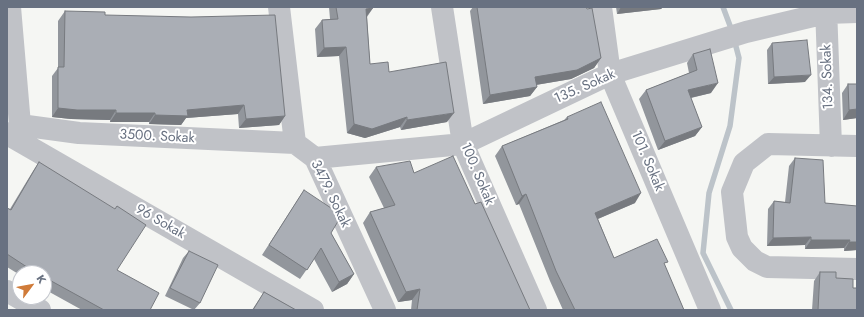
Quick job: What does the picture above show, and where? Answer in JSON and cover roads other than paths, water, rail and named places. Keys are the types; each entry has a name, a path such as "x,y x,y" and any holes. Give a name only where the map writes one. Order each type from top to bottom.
{"street":[{"path":"10,7 11,135"},
{"path":"279,7 295,143"},
{"name":"100. Sokak","path":"442,7 463,144 536,310"},
{"name":"101. Sokak","path":"601,7 610,74 710,310"},
{"name":"135. Sokak","path":"315,158 463,144 610,74 746,32 826,10 857,12"},
{"name":"134. Sokak","path":"826,10 831,146"},
{"name":"3500. Sokak","path":"11,135 79,133 295,143"},
{"name":"96 Sokak","path":"11,135 313,310"},
{"name":"3479. Sokak","path":"295,143 315,158 385,310"},
{"path":"857,146 768,144 744,163 732,192 737,236 742,248 755,261 767,266 857,269"},
{"path":"7,291 40,310"}],"waterway":[{"path":"723,7 732,31"},
{"path":"731,310 703,253 709,193 730,126 739,58 734,39"}]}
